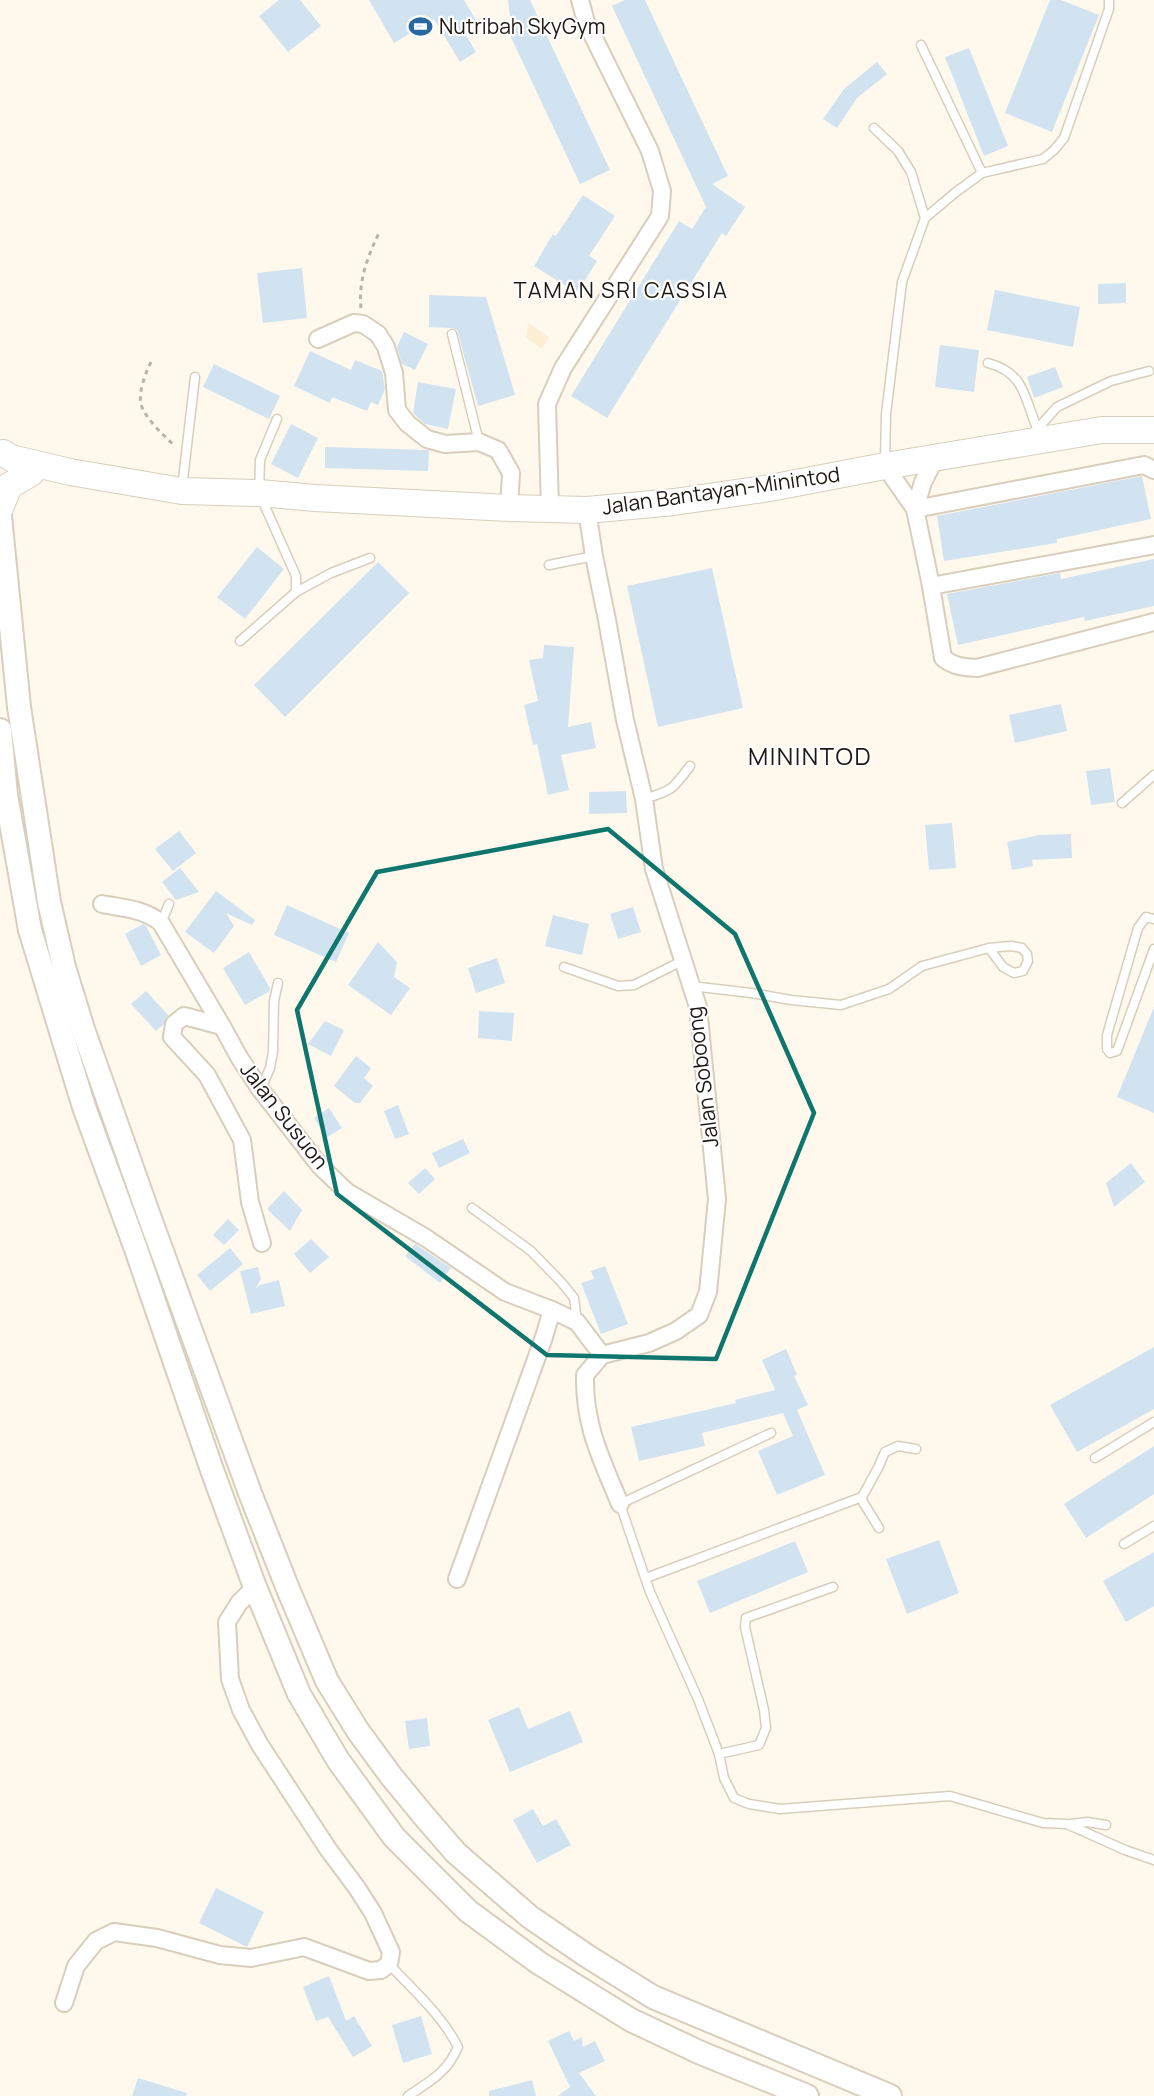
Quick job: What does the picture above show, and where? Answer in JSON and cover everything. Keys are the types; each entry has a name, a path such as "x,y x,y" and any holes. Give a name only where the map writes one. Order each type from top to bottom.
{"main road":[{"name":"Jalan Bantayan-Minintod","path":"1,459 11,458 70,472 182,491 587,510 674,502 727,494 936,457 1031,435 1102,430 1154,430"},
{"name":"Jalan Bantayan-Minintod","path":"1,459 9,469 51,475 70,472"},
{"path":"0,508 9,486 32,473"},
{"path":"0,516 19,707 49,902 64,966 83,1029 250,1493 327,1681 358,1731 424,1816 456,1852 530,1917 653,1997 890,2096"},
{"path":"0,730 6,795 6,829 30,930 84,1107 136,1248 212,1470 255,1587 299,1694 338,1760 394,1837 468,1911 539,1963 631,2020 701,2054 807,2096"}],"street":[{"path":"550,508 548,404 563,368 660,216 662,191 650,151 586,22 579,0"},
{"path":"318,339 354,323 363,324 378,334 386,347 394,373 397,410 407,423 427,439 445,444 479,442 498,450 511,473 509,508"},
{"path":"915,509 922,482 936,457"},
{"path":"915,509 1144,465 1154,470"},
{"path":"885,466 915,509 943,658 959,667 977,668 1154,622"},
{"name":"Jalan Soboong","path":"587,510 625,720 644,799 654,869 698,1007 717,1199 708,1292 699,1315 676,1331 649,1343 602,1355"},
{"path":"931,586 1154,545"},
{"path":"102,904 144,912 161,923 222,1026"},
{"name":"Jalan Susuon","path":"262,1243 250,1202 242,1140 207,1075 172,1037 174,1024 184,1016 222,1026 239,1058 261,1089 320,1166 347,1192 426,1238 505,1292 577,1322 602,1355"},
{"path":"458,1579 552,1310"},
{"path":"602,1355 585,1375 584,1397 591,1434 620,1504"},
{"path":"64,2003 76,1966 96,1941 114,1932 157,1938 220,1955 251,1958 304,1947 369,1971 381,1970 389,1964 391,1952 373,1913 328,1850 265,1753 241,1710 230,1679 227,1622 238,1603 255,1587"}],"lane":[{"path":"885,466 886,414 902,282 925,218 982,172 1043,159 1054,150 1064,138 1108,9 1109,0"},
{"path":"921,45 982,172"},
{"path":"874,128 898,151 911,172 925,218"},
{"path":"452,334 479,442"},
{"path":"988,363 1001,366 1018,380 1031,435"},
{"path":"1031,435 1057,406 1110,381 1149,371"},
{"path":"182,491 195,377"},
{"path":"277,419 260,460 258,493 296,576 296,592"},
{"path":"549,565 594,556"},
{"path":"240,641 296,592 331,573 370,558"},
{"path":"644,799 668,792 690,766"},
{"path":"1122,803 1154,775"},
{"path":"161,923 169,904"},
{"path":"1154,919 1146,917 1138,928 1107,1035 1107,1049 1110,1053 1117,1051 1154,949"},
{"path":"691,986 842,1005 889,989 922,966 989,948 1011,946 1022,948 1027,954 1026,966 1023,971 1014,973 1003,967 989,948"},
{"path":"564,967 618,986 634,985 682,961"},
{"path":"261,1089 270,1068 274,1001 278,983"},
{"path":"472,1208 531,1251 562,1283 574,1298 577,1322"},
{"path":"1095,1458 1154,1422"},
{"path":"771,1433 620,1504 650,1592 678,1650 719,1754 724,1778 734,1798 749,1804 780,1809 950,1796 1043,1823 1106,1824"},
{"path":"646,1578 862,1497 879,1468 885,1452 898,1446 916,1449"},
{"path":"862,1497 879,1528"},
{"path":"1124,1544 1154,1526"},
{"path":"719,1754 759,1745 766,1728 745,1627 746,1618 833,1587"},
{"path":"1067,1824 1125,1850 1154,1860"},
{"path":"389,1964 438,2016 458,2047 452,2061 433,2080 408,2096"}],"path":[{"path":"363,324 359,296 361,280 370,250 380,231"},
{"path":"151,362 143,379 141,404 155,427 185,456"}],"highlighted area":[{"path":"608,829 735,934 814,1113 716,1359 547,1355 337,1194 297,1010 377,872"}],"shaded area":[{"name":"TAMAN SRI CASSIA","path":"528,323 549,337 542,349 526,338"}],"building":[{"path":"279,0 300,0 321,26 288,52 259,16"},
{"path":"369,0 464,0 476,20 462,28 476,52 460,62 434,19 394,43"},
{"path":"508,0 530,0 610,170 580,184 507,29 511,27"},
{"path":"625,0 645,0 728,176 712,184 745,207 726,236 722,233 607,418 571,396 679,221 692,229 706,207 612,6"},
{"path":"1050,0 1061,0 1099,15 1052,132 1005,113"},
{"path":"969,48 1008,146 984,156 945,57"},
{"path":"877,62 887,74 857,98 837,128 823,119 844,89"},
{"path":"583,195 615,216 589,256 597,261 577,293 534,266 553,234 556,236"},
{"path":"302,268 307,318 263,323 257,273"},
{"path":"1126,283 1126,303 1098,304 1098,284"},
{"path":"995,290 1080,307 1073,347 987,330"},
{"path":"429,295 486,297 515,395 478,406 457,330 429,327"},
{"path":"404,332 428,344 415,370 402,364 397,347"},
{"path":"940,345 979,350 974,392 935,387"},
{"path":"310,351 351,370 355,360 382,371 385,389 378,405 371,402 367,411 332,397 330,403 294,386"},
{"path":"214,364 280,396 269,419 203,387"},
{"path":"1055,367 1063,387 1034,398 1027,377"},
{"path":"418,382 456,389 448,429 425,424 413,413"},
{"path":"291,424 318,438 298,478 271,464"},
{"path":"325,447 429,450 428,471 325,468"},
{"path":"1142,476 1151,519 1057,539 1057,543 944,561 937,516"},
{"path":"257,547 284,569 245,619 217,597"},
{"path":"1154,559 1154,606 1085,621 1084,617 958,645 947,594 1060,573 1061,579"},
{"path":"378,562 409,593 285,717 254,685"},
{"path":"712,568 743,708 658,727 627,586"},
{"path":"544,645 574,647 568,727 591,722 596,748 561,755 569,790 548,795 537,744 533,745 524,705 538,701 529,660 543,658"},
{"path":"1061,704 1067,731 1015,743 1009,715"},
{"path":"1110,768 1115,802 1091,805 1086,771"},
{"path":"626,791 627,813 589,814 589,792"},
{"path":"952,823 956,868 929,870 925,825"},
{"path":"179,831 196,853 173,871 155,849"},
{"path":"1071,834 1072,858 1032,860 1033,866 1012,870 1007,842 1039,835"},
{"path":"180,868 199,892 176,900 162,882"},
{"path":"216,891 255,920 252,925 226,913 234,926 214,953 185,932"},
{"path":"287,905 349,933 336,962 274,935"},
{"path":"633,907 641,932 618,939 610,914"},
{"path":"553,915 589,924 582,955 545,946"},
{"path":"143,924 161,955 141,966 125,934"},
{"path":"378,942 397,962 394,977 410,988 391,1015 348,985"},
{"path":"249,952 270,991 245,1005 223,968"},
{"path":"497,958 505,983 476,993 468,968"},
{"path":"146,991 168,1015 163,1025 156,1031 131,1004"},
{"path":"1154,1007 1154,1113 1117,1097"},
{"path":"479,1011 514,1013 512,1041 478,1038"},
{"path":"325,1021 344,1030 331,1056 308,1044"},
{"path":"356,1056 371,1068 364,1078 373,1086 360,1103 355,1103 334,1086"},
{"path":"398,1105 409,1134 395,1139 384,1111"},
{"path":"329,1108 342,1128 326,1138 314,1118"},
{"path":"463,1139 470,1153 439,1168 432,1153"},
{"path":"1131,1163 1145,1182 1114,1207 1106,1183"},
{"path":"425,1168 435,1179 419,1194 408,1183"},
{"path":"284,1191 302,1210 290,1231 267,1209"},
{"path":"228,1219 239,1230 224,1245 213,1235"},
{"path":"311,1239 329,1257 310,1273 294,1254"},
{"path":"415,1244 451,1268 440,1283 405,1256"},
{"path":"230,1248 243,1264 210,1291 197,1275"},
{"path":"605,1266 628,1324 601,1334 581,1283 594,1279 591,1271"},
{"path":"258,1267 261,1279 256,1288 279,1280 285,1306 251,1314 240,1271"},
{"path":"1154,1347 1154,1409 1077,1452 1050,1405"},
{"path":"786,1349 797,1375 794,1376 808,1405 797,1410 825,1475 777,1495 758,1451 793,1436 783,1413 702,1433 705,1446 639,1461 631,1427 736,1403 735,1400 775,1390 762,1360"},
{"path":"1154,1446 1154,1494 1086,1538 1064,1504"},
{"path":"939,1540 959,1593 907,1614 886,1559"},
{"path":"795,1541 808,1572 710,1613 697,1581"},
{"path":"1154,1552 1154,1606 1126,1622 1103,1581"},
{"path":"519,1707 528,1729 570,1711 583,1742 510,1772 488,1720"},
{"path":"427,1718 430,1746 409,1749 405,1721"},
{"path":"533,1809 543,1826 556,1819 571,1845 537,1863 513,1820"},
{"path":"216,1888 264,1912 247,1947 199,1923"},
{"path":"329,1976 346,2021 354,2016 372,2046 353,2057 328,2017 316,2021 303,1987"},
{"path":"421,2016 432,2054 403,2063 392,2025"},
{"path":"569,2031 574,2041 582,2037 583,2047 595,2041 605,2061 579,2073 596,2096 558,2096 570,2087 548,2041"},
{"path":"138,2078 187,2093 186,2096 132,2096"},
{"path":"532,2080 536,2096 489,2096 489,2091"}],"place":[{"name":"Nutribah SkyGym","path":"421,27"}],"district":[{"name":"TAMAN SRI CASSIA","path":"621,290"},
{"name":"MININTOD","path":"810,757"}]}
